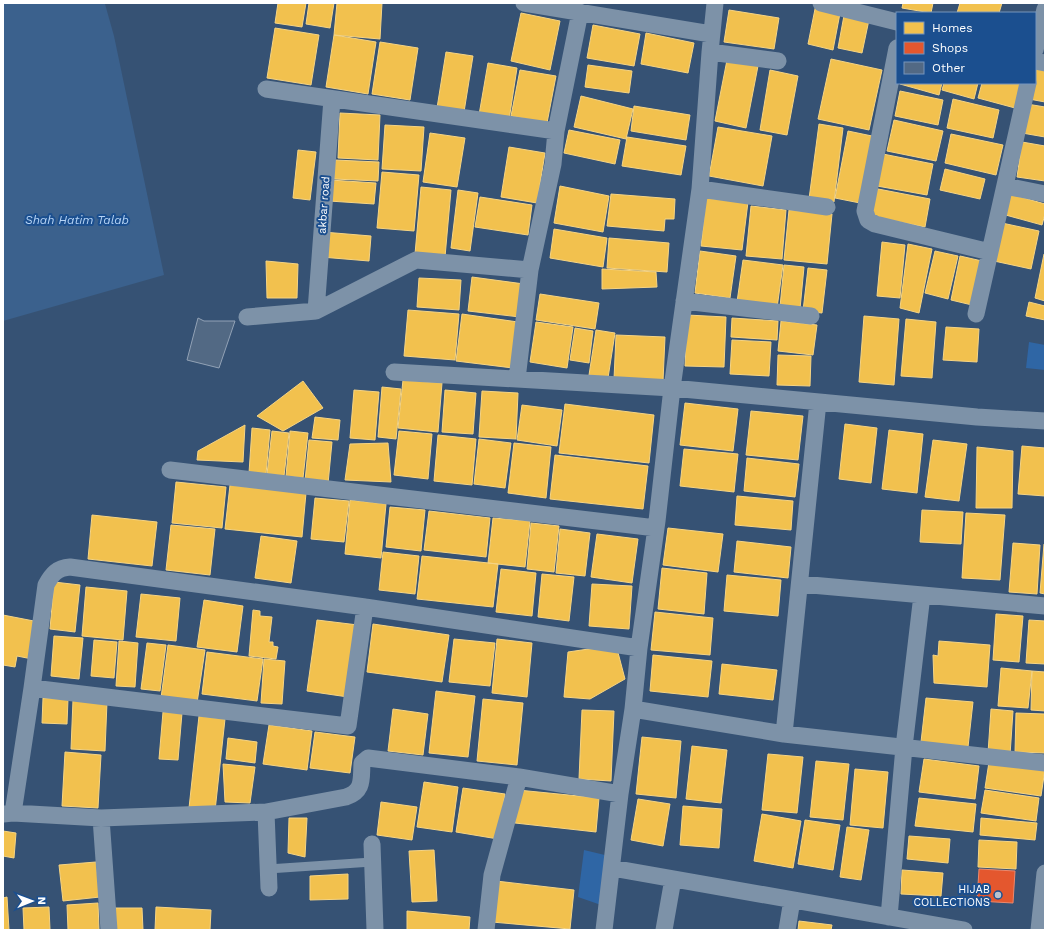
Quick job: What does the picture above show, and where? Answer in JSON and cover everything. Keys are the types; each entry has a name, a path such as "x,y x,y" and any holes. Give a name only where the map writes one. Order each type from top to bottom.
{"street":[{"path":"524,3 711,34"},
{"path":"604,930 620,794 633,710 639,648 656,528 672,388 700,189 711,34 715,3"},
{"path":"821,3 896,22"},
{"path":"1036,46 1045,9"},
{"path":"517,380 530,270 553,164 556,131 580,12"},
{"path":"710,52 778,61"},
{"path":"896,53 865,211 868,220 875,224 990,252"},
{"path":"976,314 1028,84"},
{"path":"266,89 556,131"},
{"name":"akbar road","path":"316,311 332,99"},
{"path":"1005,186 1045,194"},
{"path":"700,189 827,207"},
{"path":"247,317 316,311 416,260 530,270"},
{"path":"684,301 810,316"},
{"path":"394,372 672,388 970,416 1045,421"},
{"path":"784,734 818,402"},
{"path":"170,470 656,528"},
{"path":"620,794 518,777 368,758 362,763 361,785 353,794 346,797 266,812 101,818 8,814 32,688 46,585 53,574 62,568 365,607 639,648"},
{"path":"800,584 1045,606"},
{"path":"889,917 904,747 922,595"},
{"path":"32,688 348,726 365,607"},
{"path":"633,710 784,734 1045,763"},
{"path":"486,930 492,875 518,777"},
{"path":"266,812 269,888"},
{"path":"101,818 109,930"},
{"path":"372,844 375,930"},
{"path":"612,868 889,917 923,926 964,930"},
{"path":"1039,930 1045,872"},
{"path":"664,930 673,879"},
{"path":"787,930 792,900"}],"lane":[{"path":"268,869 372,862"}],"shaded area":[{"path":"1029,342 1045,345 1045,370 1026,368"},
{"path":"584,850 609,856 604,906 578,897"}],"water":[{"name":"Shah Hatim Talab","path":"3,3 106,3 164,275 3,321"}],"building: Homes":[{"path":"278,3 306,3 302,27 275,23"},
{"path":"309,3 334,3 330,28 306,24"},
{"path":"337,3 382,3 380,39 334,35"},
{"path":"903,3 933,3 931,12 902,8"},
{"path":"960,3 1002,3 999,12 957,12"},
{"path":"816,4 841,8 833,50 808,44"},
{"path":"729,10 779,18 774,49 724,42"},
{"path":"845,10 870,15 862,53 838,48"},
{"path":"521,13 560,21 550,70 511,61"},
{"path":"593,25 640,34 634,66 587,58"},
{"path":"275,28 319,35 311,85 267,78"},
{"path":"646,33 694,43 688,73 641,64"},
{"path":"334,35 376,42 368,94 326,87"},
{"path":"380,42 418,48 410,100 372,94"},
{"path":"446,52 473,56 464,112 437,108"},
{"path":"831,59 882,70 869,130 818,119"},
{"path":"727,60 758,66 746,128 715,121"},
{"path":"488,63 517,68 509,120 479,115"},
{"path":"588,65 632,71 629,93 585,87"},
{"path":"1036,68 1045,70 1045,102 1029,99 1035,84 1036,84"},
{"path":"520,70 556,76 547,123 511,116"},
{"path":"770,70 798,76 787,135 760,130"},
{"path":"900,84 942,84 939,95"},
{"path":"944,84 978,84 974,99 942,90"},
{"path":"982,84 1021,84 1015,108 978,98"},
{"path":"900,91 943,100 938,125 895,116"},
{"path":"581,96 633,109 626,139 574,127"},
{"path":"953,99 999,110 993,138 947,128"},
{"path":"1027,104 1045,107 1045,137 1022,133"},
{"path":"634,106 690,115 686,140 631,131"},
{"path":"340,113 380,115 378,160 338,158"},
{"path":"894,120 943,131 936,161 887,151"},
{"path":"819,124 843,128 834,202 809,199"},
{"path":"385,125 424,127 421,171 382,169"},
{"path":"718,127 772,136 763,186 709,176"},
{"path":"569,130 620,140 615,164 564,153"},
{"path":"848,131 872,136 860,203 835,198"},
{"path":"430,133 465,138 457,187 423,182"},
{"path":"951,134 1003,145 996,175 945,163"},
{"path":"627,137 686,146 681,175 622,166"},
{"path":"1022,142 1045,146 1045,181 1017,177"},
{"path":"509,147 545,153 537,203 501,197"},
{"path":"298,150 316,152 310,200 293,198"},
{"path":"883,154 933,164 927,195 877,186"},
{"path":"335,160 379,162 378,181 334,179"},
{"path":"945,169 985,179 980,199 940,190"},
{"path":"382,172 419,175 414,231 377,228"},
{"path":"330,180 376,183 374,204 329,201"},
{"path":"560,186 609,196 603,232 554,223"},
{"path":"421,187 451,190 445,257 415,254"},
{"path":"873,188 930,199 925,227 868,216"},
{"path":"458,190 478,193 470,251 451,248"},
{"path":"1007,193 1045,204 1045,214 1042,225 1002,214"},
{"path":"611,194 675,199 674,219 665,219 664,231 607,226"},
{"path":"480,197 532,205 528,235 475,227"},
{"path":"706,198 748,202 742,250 701,246"},
{"path":"751,206 786,210 782,259 746,256"},
{"path":"789,210 832,214 827,264 784,260"},
{"path":"1002,223 1039,231 1031,269 994,261"},
{"path":"554,229 607,238 603,267 550,258"},
{"path":"323,232 371,236 369,261 321,257"},
{"path":"609,238 669,243 667,272 607,268"},
{"path":"882,242 905,245 900,298 877,296"},
{"path":"908,244 932,249 919,313 900,308"},
{"path":"700,251 736,256 730,298 695,293"},
{"path":"935,251 958,256 948,299 925,293"},
{"path":"1045,254 1045,301 1035,298"},
{"path":"960,256 982,261 972,305 951,300"},
{"path":"743,260 783,265 777,308 737,302"},
{"path":"266,261 298,264 297,298 267,298"},
{"path":"784,265 804,267 800,309 780,307"},
{"path":"808,268 827,270 822,313 803,311"},
{"path":"602,269 656,272 657,287 602,289"},
{"path":"472,277 524,284 520,317 468,311"},
{"path":"419,278 461,280 459,310 417,307"},
{"path":"540,294 599,303 595,329 536,320"},
{"path":"1029,302 1045,306 1045,320 1026,316"},
{"path":"408,310 459,314 455,360 404,356"},
{"path":"462,314 518,322 513,368 456,361"},
{"path":"687,315 726,317 724,367 685,366"},
{"path":"864,316 899,319 894,385 859,382"},
{"path":"732,318 778,321 777,340 731,337"},
{"path":"906,319 936,322 932,378 901,376"},
{"path":"781,321 817,325 813,355 778,351"},
{"path":"536,322 573,327 567,368 530,362"},
{"path":"946,327 979,329 977,362 943,360"},
{"path":"575,328 593,331 589,363 570,360"},
{"path":"596,330 615,333 608,378 589,375"},
{"path":"616,335 665,337 663,381 614,379"},
{"path":"732,340 771,342 769,376 730,374"},
{"path":"778,355 811,356 810,386 777,385"},
{"path":"403,380 442,383 438,432 398,428"},
{"path":"303,381 323,408 283,431 257,416"},
{"path":"382,387 401,389 396,439 378,437"},
{"path":"354,390 379,392 375,440 350,438"},
{"path":"445,390 476,393 473,434 442,432"},
{"path":"482,391 518,393 516,439 479,437"},
{"path":"685,403 738,409 733,451 680,445"},
{"path":"565,404 654,415 649,463 559,453"},
{"path":"522,405 562,410 557,446 517,440"},
{"path":"751,411 803,416 798,460 746,455"},
{"path":"315,417 340,420 338,440 312,438"},
{"path":"845,424 877,428 871,483 839,479"},
{"path":"245,425 243,462 197,460 198,451"},
{"path":"252,428 270,430 266,474 249,473"},
{"path":"889,430 923,434 917,493 882,489"},
{"path":"272,431 289,433 284,476 267,474"},
{"path":"290,431 308,433 303,478 286,476"},
{"path":"399,431 432,434 428,479 394,475"},
{"path":"438,435 476,439 472,485 434,481"},
{"path":"479,439 511,443 505,488 474,484"},
{"path":"309,440 332,442 328,484 305,481"},
{"path":"933,440 967,444 959,501 925,497"},
{"path":"388,443 391,482 345,480 350,444"},
{"path":"514,443 551,447 546,498 508,493"},
{"path":"1022,446 1045,448 1045,496 1018,494"},
{"path":"977,447 1013,451 1012,508 976,508"},
{"path":"684,449 738,454 734,492 680,486"},
{"path":"555,455 648,466 643,509 550,499"},
{"path":"747,458 799,464 795,497 744,491"},
{"path":"176,482 226,487 222,528 172,523"},
{"path":"230,485 306,493 302,537 225,529"},
{"path":"737,496 793,501 791,530 735,525"},
{"path":"315,498 349,501 344,542 311,539"},
{"path":"350,500 386,504 381,558 345,554"},
{"path":"390,507 425,510 421,551 386,547"},
{"path":"922,510 963,512 961,544 920,542"},
{"path":"429,511 490,518 486,557 424,550"},
{"path":"966,513 1005,515 1000,580 962,578"},
{"path":"92,515 157,522 152,566 88,559"},
{"path":"493,518 530,521 525,567 488,563"},
{"path":"531,523 559,526 554,572 527,569"},
{"path":"171,525 215,529 210,575 166,570"},
{"path":"668,528 723,534 718,572 663,565"},
{"path":"560,529 590,533 585,576 556,573"},
{"path":"597,534 638,539 632,583 591,577"},
{"path":"261,536 297,541 291,583 255,578"},
{"path":"737,541 791,547 788,578 734,572"},
{"path":"1013,543 1040,545 1037,594 1009,592"},
{"path":"1045,544 1045,594 1040,593"},
{"path":"383,552 419,556 415,594 379,590"},
{"path":"422,556 498,564 493,607 417,599"},
{"path":"662,568 707,573 704,614 658,609"},
{"path":"501,569 536,573 532,616 496,612"},
{"path":"542,574 574,577 569,621 538,617"},
{"path":"727,575 781,580 778,616 724,611"},
{"path":"54,582 80,585 75,632 50,629"},
{"path":"592,584 632,586 629,629 589,626"},
{"path":"86,587 127,591 123,640 82,636"},
{"path":"141,594 180,598 176,641 136,637"},
{"path":"204,600 243,606 237,652 197,647"},
{"path":"253,610 260,611 260,616 272,617 269,642 273,642 273,646 278,647 276,659 249,656"},
{"path":"655,612 713,618 710,655 651,650"},
{"path":"996,614 1023,616 1019,662 993,660"},
{"path":"3,615 39,622 32,659 17,656 15,667 3,665"},
{"path":"317,620 358,625 348,697 307,691"},
{"path":"1029,620 1045,621 1045,664 1026,663"},
{"path":"373,624 449,635 442,682 367,672"},
{"path":"54,636 83,638 79,679 51,676"},
{"path":"454,639 495,643 490,686 449,682"},
{"path":"497,639 532,643 527,697 492,693"},
{"path":"94,640 117,642 114,678 91,676"},
{"path":"119,641 138,643 135,687 116,686"},
{"path":"939,641 990,645 987,687 934,683 933,655 938,656"},
{"path":"147,643 166,645 160,691 141,689"},
{"path":"168,645 205,650 197,703 161,698"},
{"path":"616,645 625,679 590,699 564,697 568,652"},
{"path":"207,652 263,659 257,701 202,694"},
{"path":"653,655 712,661 708,697 650,691"},
{"path":"264,659 285,661 282,704 261,703"},
{"path":"722,664 777,670 773,700 719,694"},
{"path":"1001,668 1032,671 1028,708 998,706"},
{"path":"1032,671 1045,672 1045,711 1031,710"},
{"path":"436,691 475,696 468,757 429,753"},
{"path":"43,698 68,699 67,724 42,723"},
{"path":"926,698 973,702 968,747 921,742"},
{"path":"483,699 523,703 517,765 477,761"},
{"path":"73,700 107,702 105,751 71,749"},
{"path":"393,709 428,714 423,755 388,751"},
{"path":"991,709 1013,711 1010,755 988,753"},
{"path":"582,710 614,711 611,781 579,779"},
{"path":"163,712 182,713 178,760 159,759"},
{"path":"1016,713 1045,714 1045,753 1015,752"},
{"path":"199,716 225,719 215,811 189,808"},
{"path":"269,725 312,731 307,770 263,764"},
{"path":"315,732 355,737 350,773 310,768"},
{"path":"642,737 681,741 676,798 636,794"},
{"path":"228,738 257,742 255,763 226,759"},
{"path":"692,746 727,750 721,803 686,799"},
{"path":"65,752 101,755 98,808 62,806"},
{"path":"768,754 803,757 797,813 762,810"},
{"path":"924,759 979,766 975,799 919,792"},
{"path":"816,761 849,764 843,820 810,817"},
{"path":"989,762 1045,769 1041,796 985,788"},
{"path":"223,764 255,767 250,803 225,802"},
{"path":"855,769 888,772 883,828 850,825"},
{"path":"424,782 458,787 452,832 417,827"},
{"path":"463,788 505,794 498,839 456,832"},
{"path":"518,790 599,798 596,832 515,823"},
{"path":"985,790 1039,798 1036,821 981,813"},
{"path":"919,798 976,804 973,832 915,826"},
{"path":"638,799 670,804 663,846 631,840"},
{"path":"381,802 417,807 412,840 377,835"},
{"path":"683,806 722,809 719,848 680,845"},
{"path":"762,814 801,821 793,868 754,861"},
{"path":"289,818 307,818 305,857 288,853"},
{"path":"981,818 1037,823 1035,840 980,835"},
{"path":"805,820 840,825 833,870 798,864"},
{"path":"847,827 869,830 861,880 840,877"},
{"path":"3,831 16,833 14,858 3,856"},
{"path":"909,836 950,839 948,863 907,859"},
{"path":"979,840 1017,842 1016,869 978,867"},
{"path":"434,850 437,901 412,902 409,851"},
{"path":"96,862 100,897 63,901 59,865"},
{"path":"902,870 943,873 941,896 901,894"},
{"path":"348,874 348,899 310,900 310,876"},
{"path":"496,881 574,890 570,929 492,922"},
{"path":"7,897 9,930 3,930 3,898"},
{"path":"98,903 99,930 68,930 67,905"},
{"path":"49,907 50,930 24,930 23,908"},
{"path":"156,907 211,910 210,930 155,930"},
{"path":"110,908 142,908 143,930 111,930"},
{"path":"407,911 470,917 469,930 407,930"},
{"path":"799,921 832,925 831,930 798,930"}],"building: Shops":[{"path":"979,869 1015,871 1013,903 977,901"}],"building: Other":[{"path":"198,318 204,321 235,321 219,368 187,360"}],"place":[{"name":"HIJAB COLLECTIONS","path":"998,895"}]}
